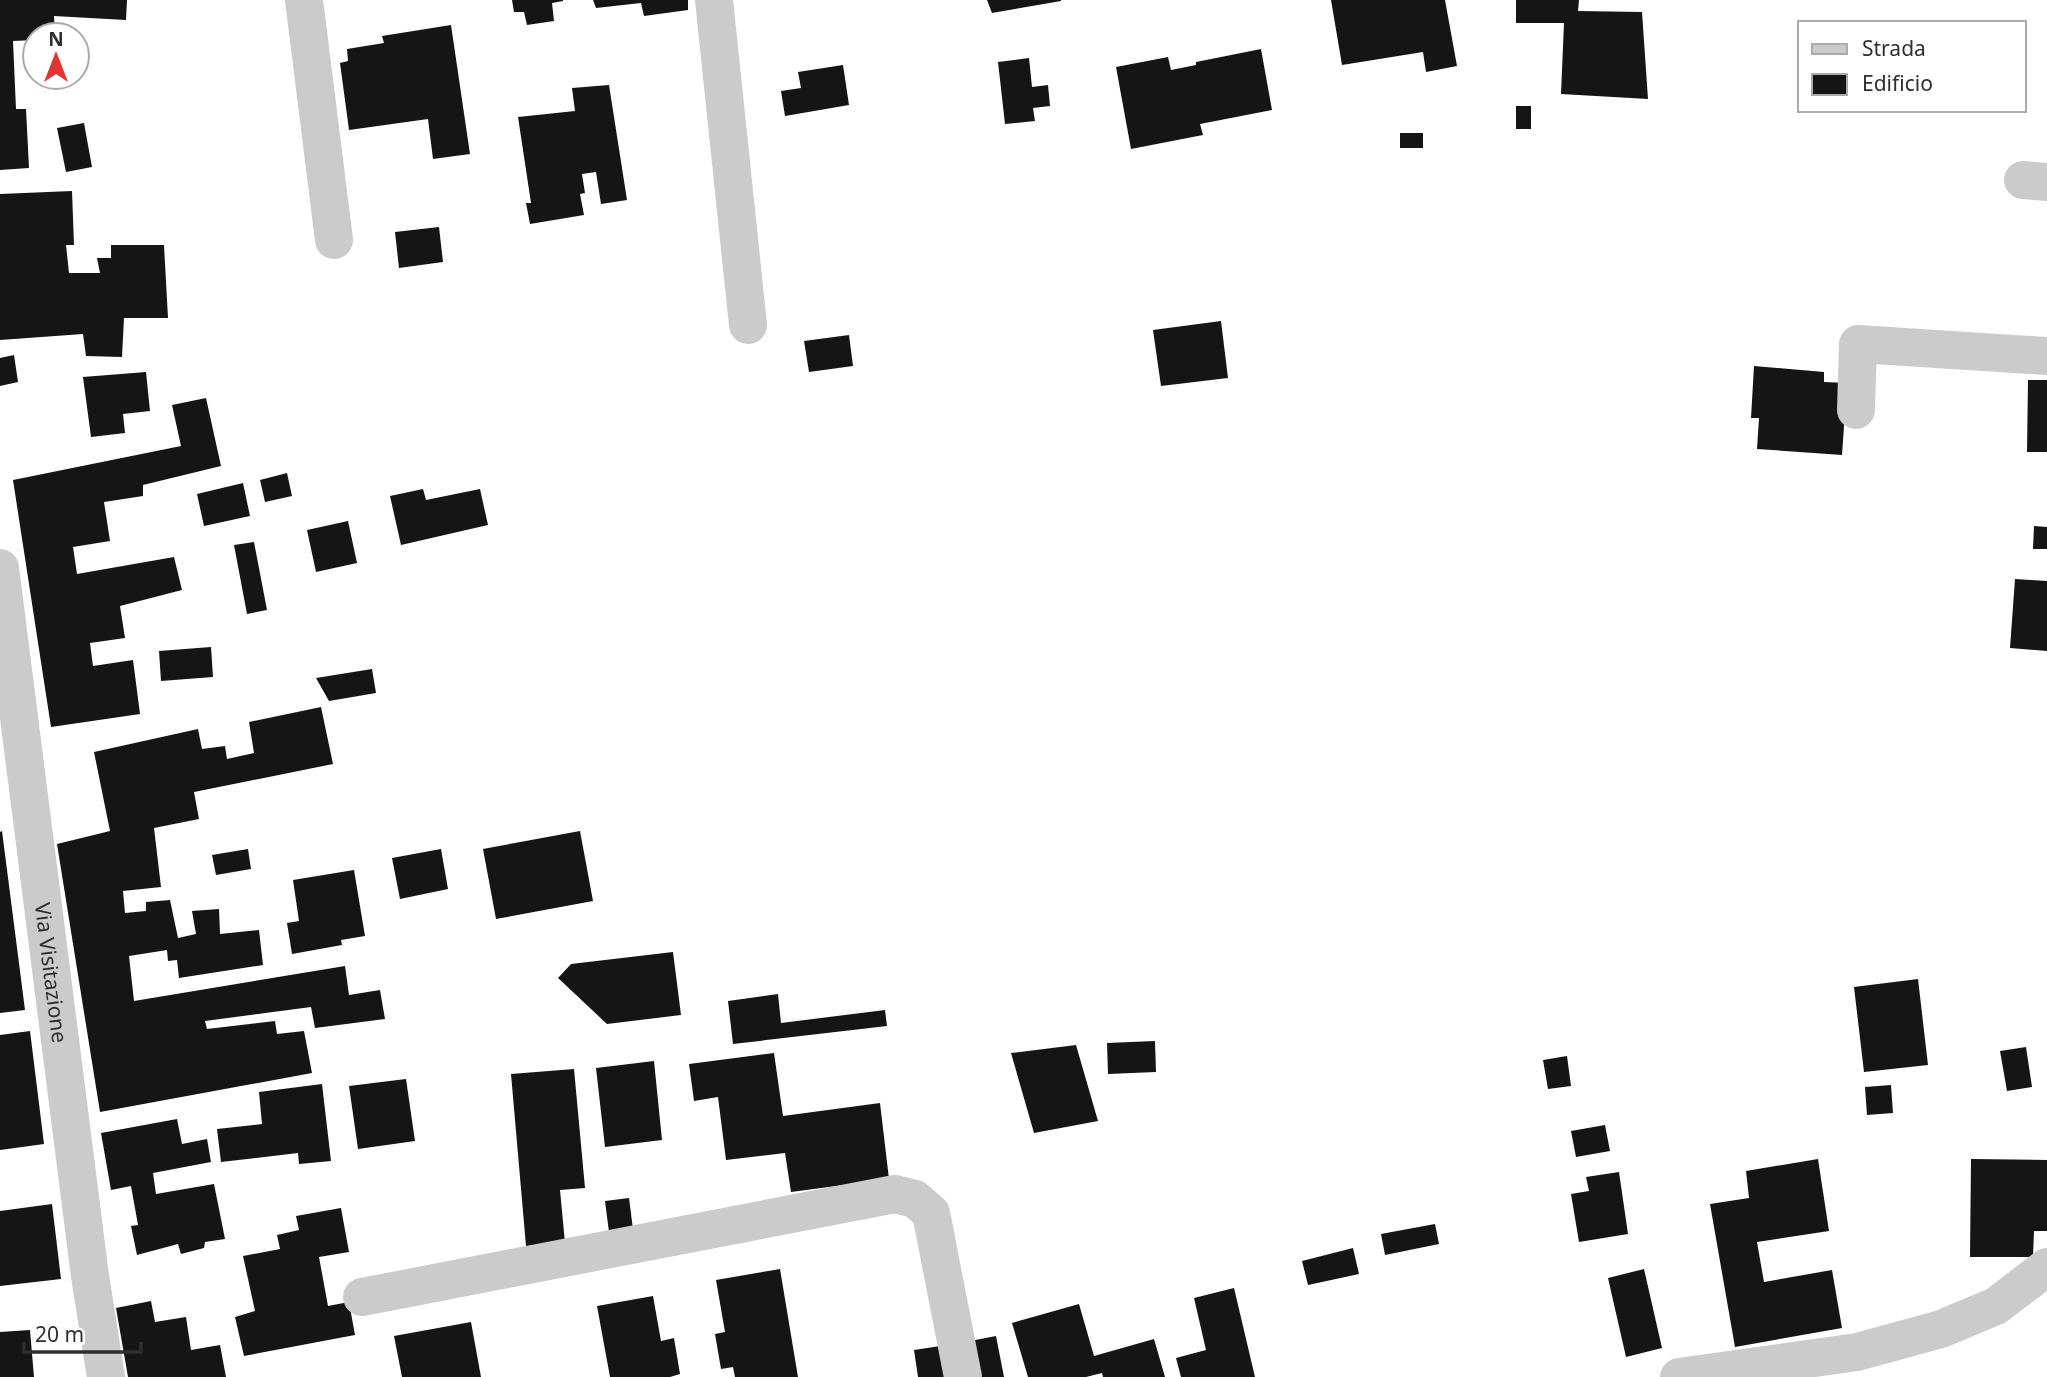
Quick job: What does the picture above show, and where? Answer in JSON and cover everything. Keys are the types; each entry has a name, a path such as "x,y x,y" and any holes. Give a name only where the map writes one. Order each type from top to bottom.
{"street":[{"path":"304,0 334,240"},
{"path":"713,0 748,325"},
{"path":"1856,410 1858,344 2047,356"},
{"name":"Via Visitazione","path":"0,568 90,1276 106,1377"},
{"path":"362,1297 895,1194 915,1199 931,1213 963,1377"},
{"path":"1679,1377 1857,1352 1941,1329 1996,1306 2047,1267"}],"building":[{"path":"0,0 127,0 126,20 54,16 54,21 21,21 21,41 13,41 16,109 26,109 29,168 0,170"},
{"path":"512,0 563,1 552,3 554,21 527,25 524,12 514,12"},
{"path":"593,0 688,0 688,10 644,16 641,3 596,8"},
{"path":"987,0 1061,0 1061,1 992,13"},
{"path":"1331,0 1445,0 1457,66 1426,72 1423,52 1342,65"},
{"path":"1516,0 1579,0 1578,11 1642,12 1648,99 1561,94 1564,23 1516,23"},
{"path":"451,25 470,154 433,159 428,119 349,130 340,63 348,61 347,49 384,43 382,36"},
{"path":"1261,49 1272,110 1200,124 1203,135 1131,149 1116,67 1168,57 1171,70 1196,65 1196,62"},
{"path":"1029,58 1032,87 1048,85 1050,106 1033,108 1035,121 1005,124 998,62"},
{"path":"843,65 849,105 785,116 781,91 801,88 798,72"},
{"path":"609,85 627,200 601,204 596,172 582,174 585,193 580,194 584,215 530,224 526,203 531,203 518,117 575,111 572,88"},
{"path":"1516,106 1531,106 1531,129 1516,129"},
{"path":"84,123 92,167 66,172 57,128"},
{"path":"1400,133 1423,133 1423,148 1400,148"},
{"path":"72,191 74,245 66,245 69,273 100,273 97,258 111,258 111,245 164,245 168,318 124,318 122,357 86,356 83,334 0,340 0,194"},
{"path":"439,227 443,262 399,268 395,232"},
{"path":"1221,321 1228,378 1161,386 1153,330"},
{"path":"849,335 853,366 809,372 804,341"},
{"path":"14,355 18,382 0,386 0,358"},
{"path":"1754,366 1824,372 1824,382 1847,383 1842,455 1757,449 1759,418 1751,418"},
{"path":"146,372 150,411 123,414 125,433 91,437 83,377"},
{"path":"2028,380 2047,380 2047,452 2027,452"},
{"path":"206,398 221,466 143,485 143,496 104,502 110,541 73,547 77,574 174,557 182,590 120,606 125,638 90,643 93,666 133,660 140,714 51,727 13,480 181,446 172,405"},
{"path":"287,473 292,496 265,502 260,480"},
{"path":"243,483 250,516 204,526 197,494"},
{"path":"423,489 426,500 480,489 488,525 401,545 390,496"},
{"path":"348,521 357,563 316,572 307,530"},
{"path":"2034,526 2047,527 2047,549 2033,549"},
{"path":"254,542 267,610 247,614 234,545"},
{"path":"2015,579 2047,581 2047,651 2010,648"},
{"path":"211,647 213,677 161,681 159,651"},
{"path":"372,669 376,693 329,701 316,678"},
{"path":"321,707 333,764 194,792 199,819 154,828 161,887 123,891 125,913 146,911 146,902 170,900 178,938 196,934 192,911 219,909 220,934 259,930 263,965 179,978 177,960 168,961 167,950 129,956 134,1001 345,966 349,995 380,990 385,1019 315,1028 311,1007 205,1021 207,1029 275,1021 277,1034 304,1031 312,1073 100,1112 57,844 110,831 94,752 198,729 202,749 225,746 227,759 254,753 249,722"},
{"path":"2,831 25,1010 0,1013 0,832"},
{"path":"580,831 593,901 496,919 483,849"},
{"path":"248,849 251,869 216,875 212,855"},
{"path":"441,849 448,889 400,899 392,858"},
{"path":"354,870 365,936 341,940 342,945 292,954 287,923 299,921 293,880"},
{"path":"673,952 681,1015 607,1024 558,978 571,964"},
{"path":"1918,979 1928,1065 1864,1072 1854,987"},
{"path":"778,994 781,1023 885,1010 887,1026 733,1044 728,1001"},
{"path":"30,1031 44,1144 0,1150 0,1035"},
{"path":"1155,1041 1156,1072 1108,1074 1107,1043"},
{"path":"1076,1045 1098,1121 1034,1133 1011,1053"},
{"path":"2026,1047 2032,1087 2007,1091 2000,1051"},
{"path":"774,1053 783,1116 880,1103 889,1179 791,1192 785,1153 726,1160 718,1097 694,1101 689,1064"},
{"path":"1567,1056 1571,1086 1548,1089 1543,1060"},
{"path":"654,1061 662,1140 605,1147 596,1068"},
{"path":"574,1069 585,1188 560,1190 565,1243 526,1246 511,1074"},
{"path":"406,1079 415,1141 358,1149 349,1086"},
{"path":"322,1084 331,1161 299,1164 298,1153 221,1162 217,1129 262,1124 259,1092"},
{"path":"1891,1085 1893,1113 1867,1115 1865,1087"},
{"path":"177,1119 182,1144 207,1139 211,1162 153,1173 156,1194 214,1184 225,1239 205,1242 204,1248 181,1254 178,1244 137,1255 131,1226 138,1225 131,1186 111,1190 101,1133"},
{"path":"1605,1125 1610,1151 1576,1157 1571,1131"},
{"path":"1818,1159 1829,1231 1757,1242 1764,1282 1832,1270 1842,1328 1735,1347 1710,1204 1749,1198 1746,1171"},
{"path":"1971,1159 2047,1160 2047,1231 2034,1231 2033,1257 1970,1257"},
{"path":"1619,1172 1628,1234 1579,1242 1571,1194 1589,1191 1586,1177"},
{"path":"629,1198 634,1237 610,1240 605,1201"},
{"path":"52,1204 61,1279 0,1286 0,1211"},
{"path":"341,1208 349,1252 319,1257 328,1306 349,1302 355,1335 244,1356 235,1317 255,1311 243,1256 280,1249 277,1235 299,1230 296,1216"},
{"path":"1435,1224 1439,1244 1385,1255 1381,1234"},
{"path":"1353,1248 1359,1274 1308,1285 1302,1261"},
{"path":"780,1269 798,1377 735,1377 733,1367 721,1369 715,1334 725,1332 716,1280"},
{"path":"1644,1269 1662,1348 1626,1357 1608,1278"},
{"path":"1234,1288 1255,1377 1181,1377 1176,1358 1206,1350 1194,1298"},
{"path":"653,1296 661,1341 674,1338 680,1374 670,1377 610,1377 597,1306"},
{"path":"151,1301 155,1322 186,1317 191,1350 220,1345 226,1377 128,1377 116,1308"},
{"path":"1079,1304 1094,1356 1154,1339 1165,1377 1103,1377 1102,1373 1086,1377 1028,1377 1012,1323"},
{"path":"471,1322 481,1377 402,1377 394,1336"},
{"path":"30,1330 34,1377 0,1377 0,1332"},
{"path":"996,1336 1004,1377 972,1377 965,1342"},
{"path":"947,1345 952,1377 918,1377 914,1350"}]}
